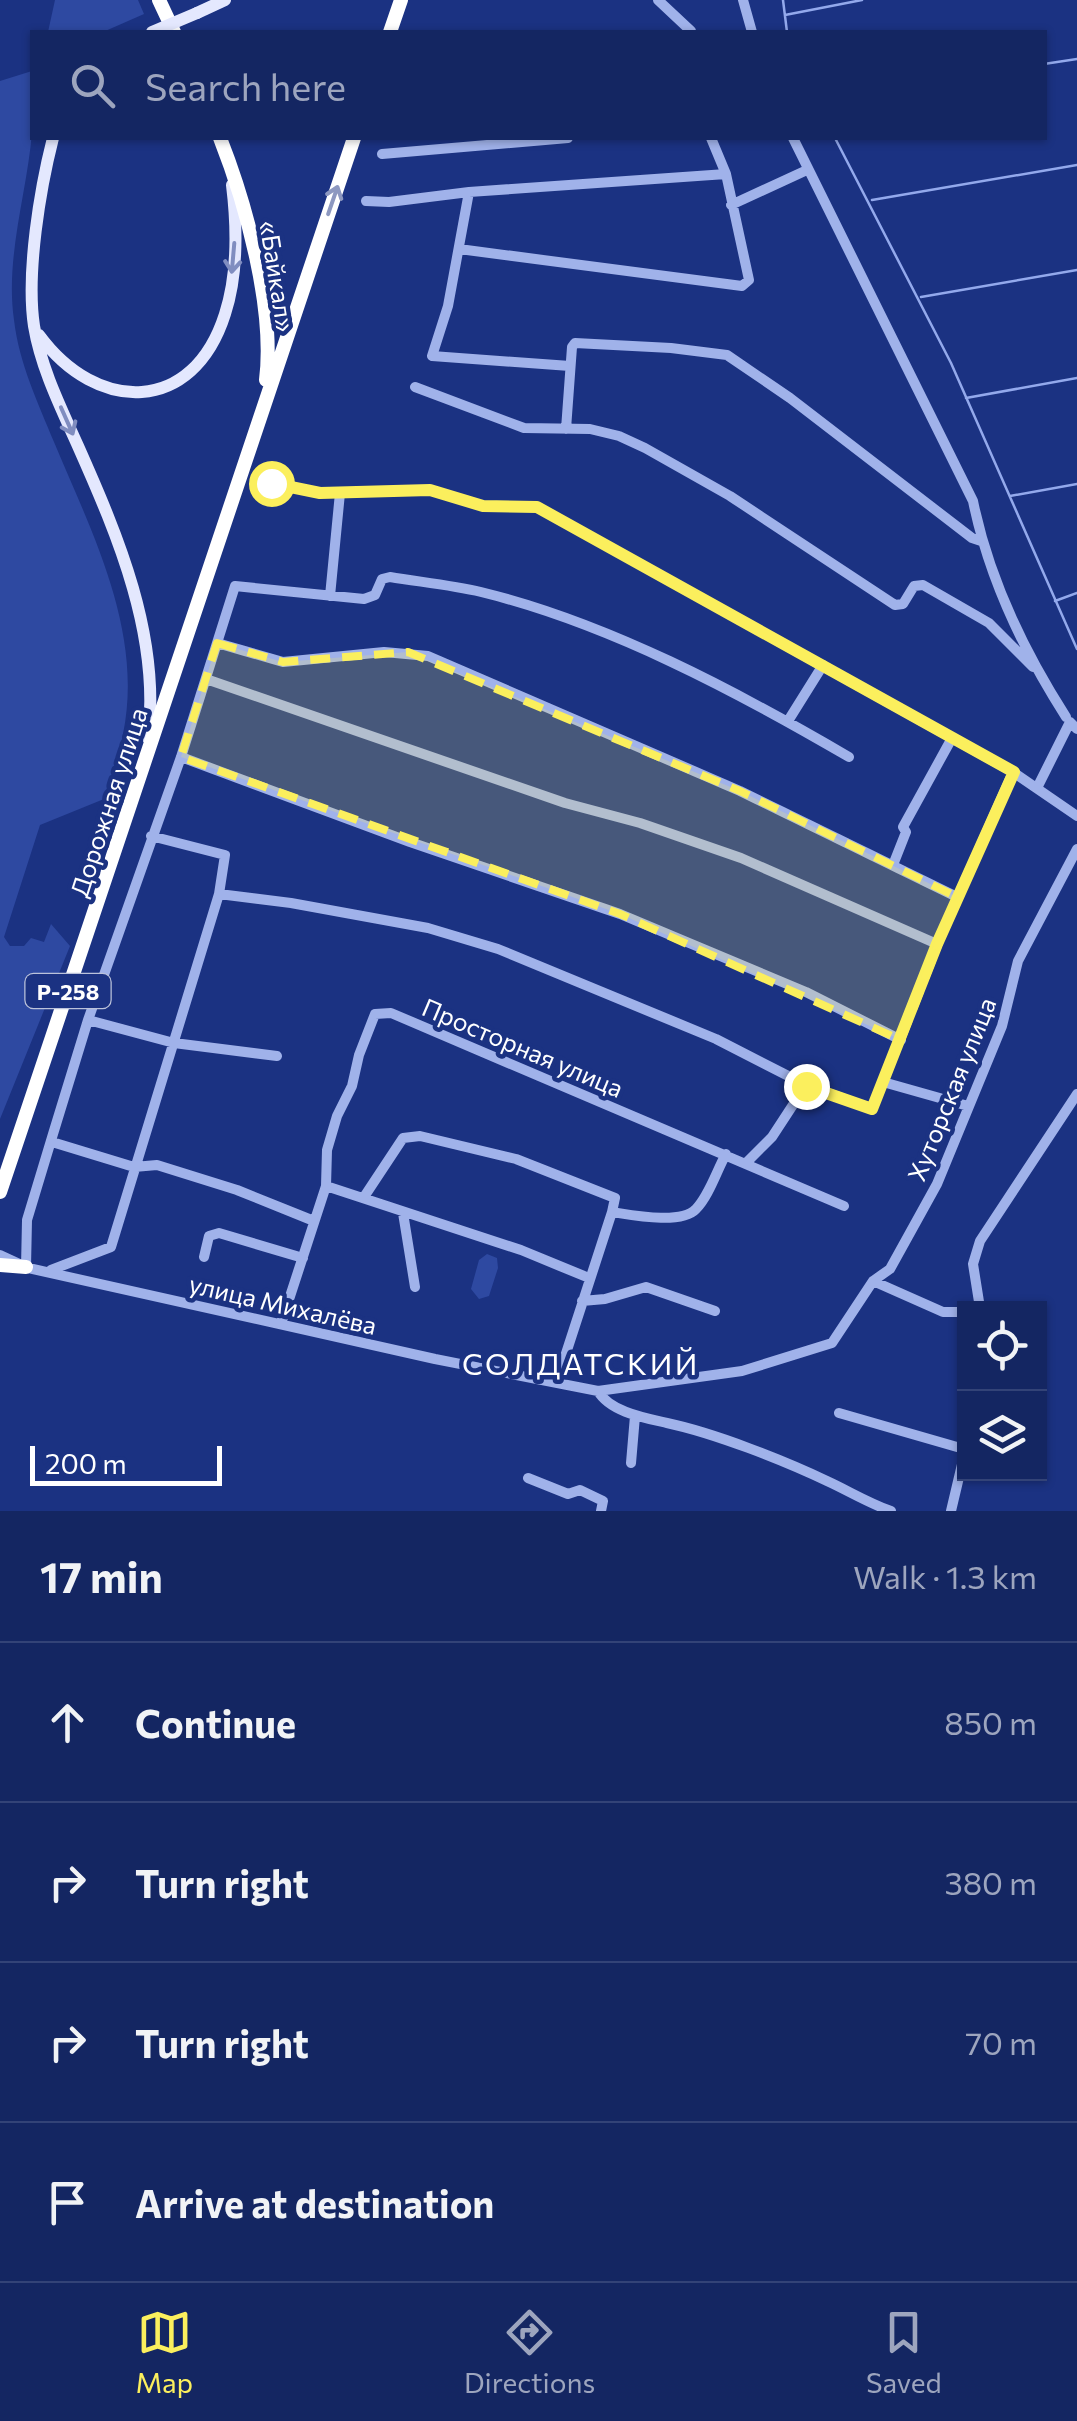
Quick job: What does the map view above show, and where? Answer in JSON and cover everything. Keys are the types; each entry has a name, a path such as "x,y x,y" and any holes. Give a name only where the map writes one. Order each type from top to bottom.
{"highway":[{"path":"160,0 173,30"},
{"path":"391,30 402,0"},
{"name":"«Байкал»","path":"221,140 246,216 266,316 267,374 256,425"},
{"path":"256,425 353,140"},
{"name":"Дорожная улица","path":"0,1192 256,425"},
{"path":"0,1260 26,1267"}],"main road":[{"path":"157,30 225,0"},
{"path":"53,140 32,286 34,329 54,392 113,525 136,597 151,715 136,790"},
{"path":"34,329 63,364 106,390 146,391 189,373 216,335 230,291 236,214 229,161"}],"street":[{"path":"658,0 690,30"},
{"path":"742,0 751,30"},
{"path":"382,154 545,140"},
{"path":"459,249 742,286 748,280 726,174 712,140"},
{"path":"793,140 972,501 981,542 1033,667"},
{"path":"731,206 807,170"},
{"path":"366,202 726,174"},
{"path":"469,192 448,306 432,356 570,366"},
{"path":"566,430 575,342 707,351 726,356 790,398 889,477 981,542"},
{"path":"414,387 524,428 604,432 645,448 730,496 895,605 902,604 914,586 922,585 990,622 1033,667 1066,717"},
{"path":"271,483 320,493 430,490 483,506 537,507 1014,772 1077,816"},
{"path":"330,596 340,493"},
{"path":"26,1267 27,1220 88,1020 181,757 235,586 370,598 382,578 390,577 480,592 562,618 682,666 850,757"},
{"path":"217,643 283,662 384,652 428,656 740,790 957,897"},
{"path":"788,721 823,664"},
{"path":"206,679 565,804 640,823 741,858 937,944"},
{"path":"1037,788 1070,722 1077,730"},
{"path":"893,866 906,832 903,827 952,738"},
{"path":"181,757 620,914 806,992 901,1040"},
{"path":"218,894 428,928 498,949 716,1039 806,1086 872,1109 937,944 1014,772"},
{"path":"49,1271 112,1247 218,894 224,855 151,836"},
{"name":"Хуторская улица","path":"598,1391 742,1371 832,1343 872,1281 890,1269 937,1184 1002,1026 1018,961 1077,849"},
{"name":"Просторная улица","path":"281,1324 326,1186 327,1150 375,1014 392,1013 844,1206"},
{"path":"88,1020 174,1043 277,1056"},
{"path":"883,1082 968,1106"},
{"path":"747,1162 772,1138 806,1086"},
{"path":"979,1301 973,1264 980,1241 1077,1094"},
{"path":"364,1197 404,1138 420,1136 516,1159 616,1198 557,1381"},
{"path":"52,1142 134,1167 158,1164 314,1221"},
{"path":"612,1212 648,1217 686,1216 698,1208 726,1154"},
{"path":"326,1186 522,1250 589,1278"},
{"path":"403,1212 415,1287"},
{"path":"204,1257 209,1236 219,1233 302,1258"},
{"name":"улица Михалёва","path":"26,1267 434,1359 598,1391"},
{"path":"872,1281 943,1312 957,1312"},
{"path":"582,1301 646,1287 715,1311"},
{"path":"598,1391 601,1397 634,1416 689,1428 891,1511"},
{"path":"840,1413 957,1450"},
{"path":"631,1463 634,1416"},
{"path":"528,1478 568,1494 580,1490 602,1501 601,1511"},
{"path":"951,1511 958,1481"}],"highlighted area":[{"path":"217,643 283,662 408,652 740,791 957,897 901,1040 620,914 181,757"}],"shaded area":[{"path":"55,0 138,0 144,14 108,30 48,30"},
{"path":"30,72 31,140 12,273 20,352 111,584 126,658 128,696 121,742 104,799 40,825 4,937 10,946 24,946 31,938 44,942 51,924 70,946 0,1119 0,81"},
{"path":"487,1254 497,1258 498,1268 489,1296 479,1299 471,1289 479,1260"}],"waterway":[{"path":"783,0 787,30"},
{"path":"785,15 862,0"},
{"path":"1047,64 1077,59"},
{"path":"836,140 951,363 1077,649"},
{"path":"872,200 1077,165"},
{"path":"921,297 1077,270"},
{"path":"966,398 1077,378"},
{"path":"1010,496 1077,484"},
{"path":"1055,601 1077,593"}],"district":[{"name":"СОЛДАТСКИЙ","path":"581,1362"}],"route":[{"path":"271,483 320,493 430,490 483,506 537,507 1014,772 937,944 872,1109 806,1086"}]}
